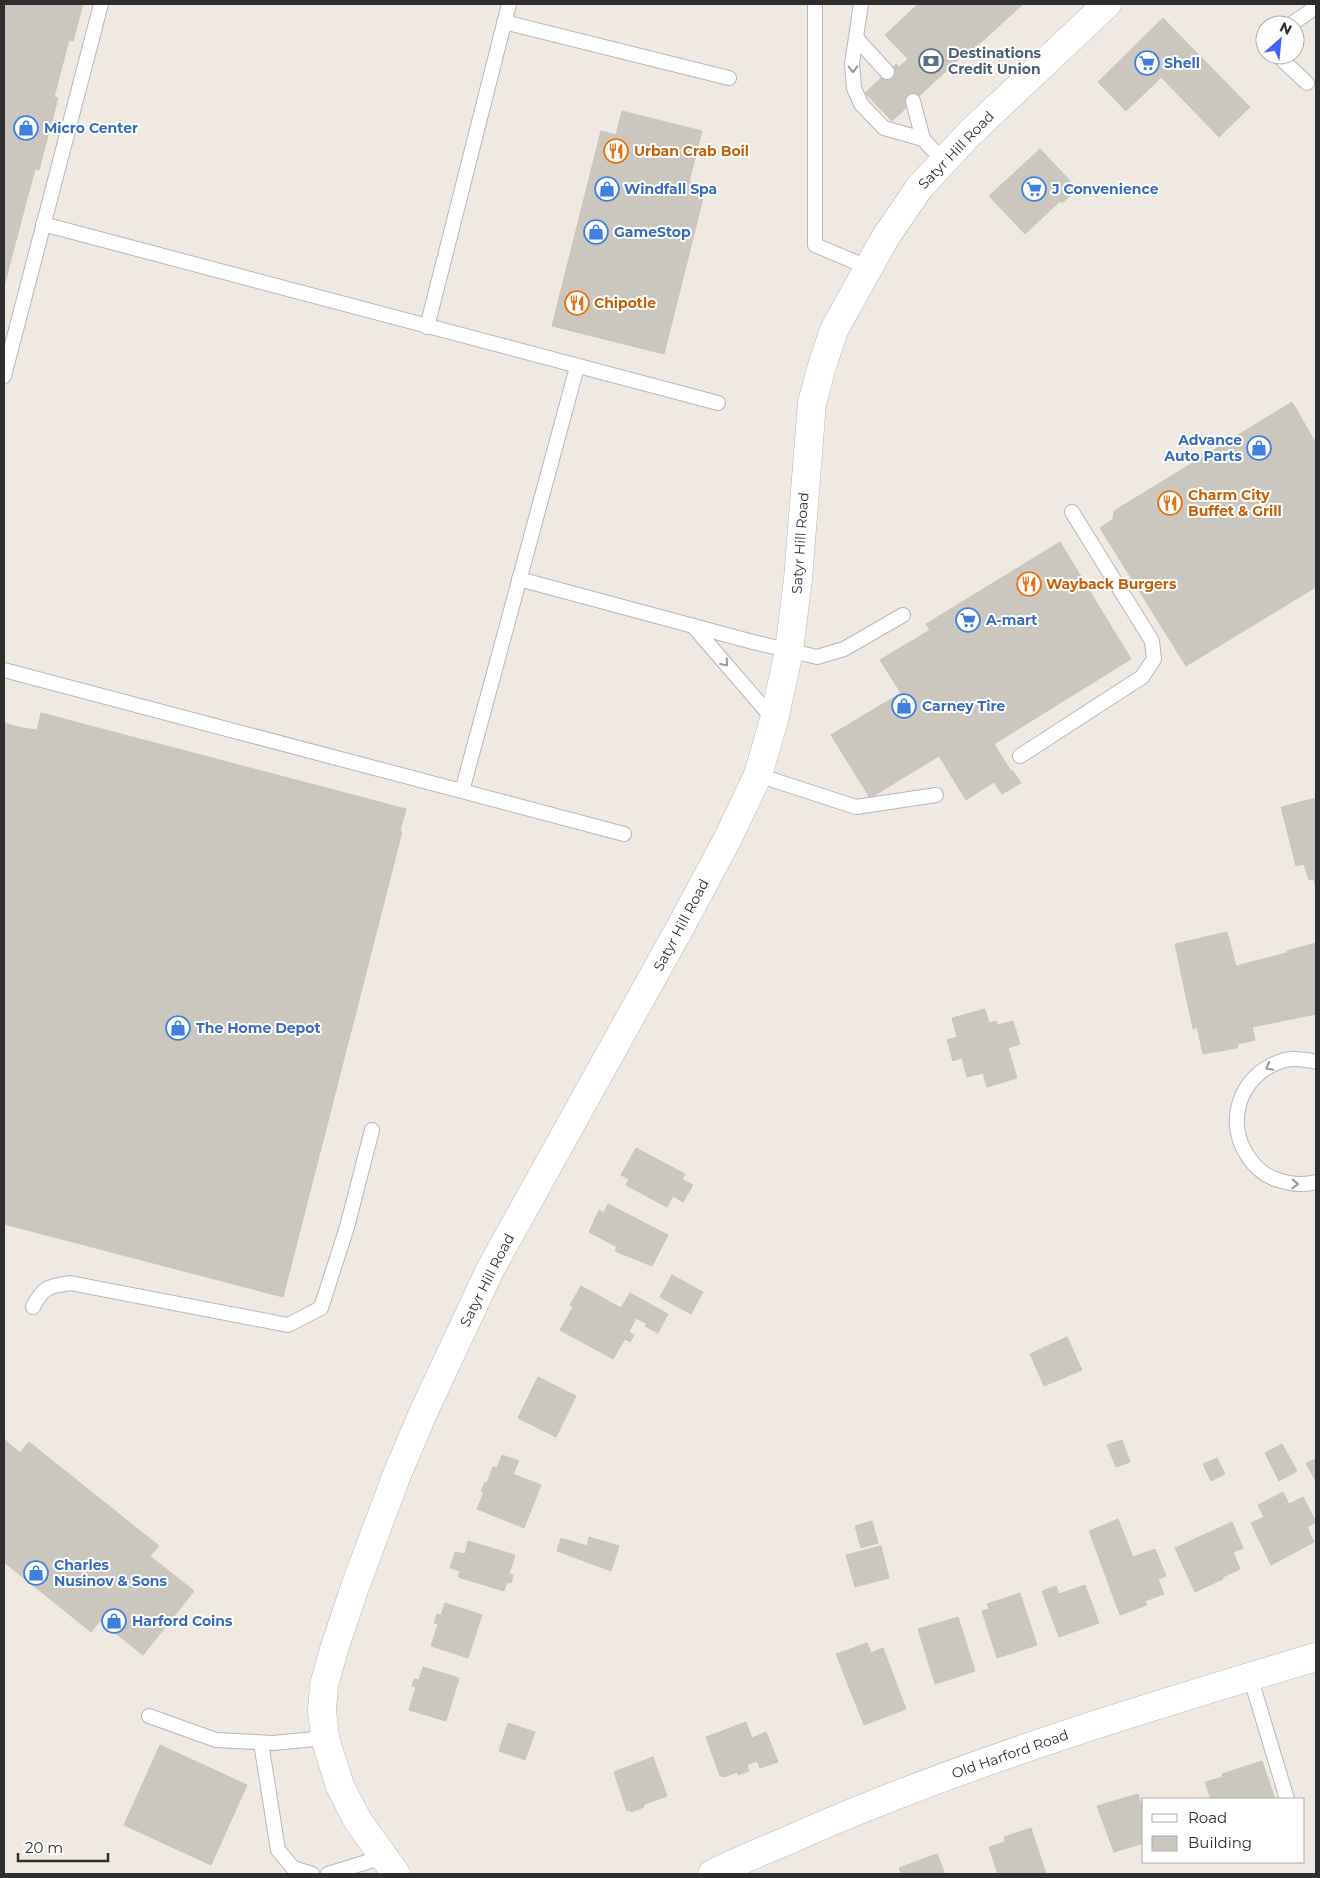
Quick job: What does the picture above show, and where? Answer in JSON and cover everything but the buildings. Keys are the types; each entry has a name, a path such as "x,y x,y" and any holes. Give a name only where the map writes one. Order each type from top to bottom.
{"street":[{"name":"Satyr Hill Road","path":"389,1866 358,1821 340,1786 324,1738 322,1710 324,1686 335,1646 396,1477 423,1413 491,1268 686,917 727,840 758,775 774,720 789,651 798,579 812,403 834,330 867,268 919,188 943,161 1107,4"},
{"name":"Old Harford Road","path":"712,1874 836,1819 933,1780 1034,1745 1250,1676 1316,1657"}],"lane":[{"path":"4,376 101,4"},
{"path":"427,327 509,4"},
{"path":"815,4 814,245 867,268"},
{"path":"861,4 852,64 854,88 861,104 884,128 923,139"},
{"path":"1304,15 1316,7"},
{"path":"504,22 729,78"},
{"path":"857,39 887,72"},
{"path":"1287,65 1307,84"},
{"path":"913,101 923,139 943,161"},
{"path":"43,224 718,403"},
{"path":"462,791 577,367"},
{"path":"1020,756 1142,677 1154,660 1152,641 1072,512"},
{"path":"519,579 817,657 844,649 903,616"},
{"path":"693,626 774,720"},
{"path":"4,670 624,834"},
{"path":"758,775 856,807 936,795"},
{"path":"1316,1062 1300,1058 1280,1061 1261,1071 1247,1086 1238,1105 1236,1126 1241,1146 1252,1163 1268,1177 1288,1184 1316,1182"},
{"path":"33,1307 40,1294 51,1285 70,1282 288,1325 321,1308 347,1227 372,1130"},
{"path":"1250,1676 1287,1798"},
{"path":"149,1716 216,1740 273,1743 324,1738"},
{"path":"261,1743 278,1850 293,1868 312,1874"},
{"path":"328,1874 389,1866"}],"place":[{"name":"Destinations Credit Union","path":"931,61"},
{"name":"Shell","path":"1147,63"},
{"name":"Micro Center","path":"26,128"},
{"name":"Urban Crab Boil","path":"616,151"},
{"name":"Windfall Spa","path":"607,189"},
{"name":"J Convenience","path":"1034,189"},
{"name":"GameStop","path":"596,232"},
{"name":"Chipotle","path":"577,303"},
{"name":"Advance Auto Parts","path":"1259,448"},
{"name":"Charm City Buffet & Grill","path":"1170,503"},
{"name":"Wayback Burgers","path":"1029,584"},
{"name":"A-mart","path":"968,620"},
{"name":"Carney Tire","path":"904,706"},
{"name":"The Home Depot","path":"178,1028"},
{"name":"Charles Nusinov & Sons","path":"36,1573"},
{"name":"Harford Coins","path":"114,1621"}]}
